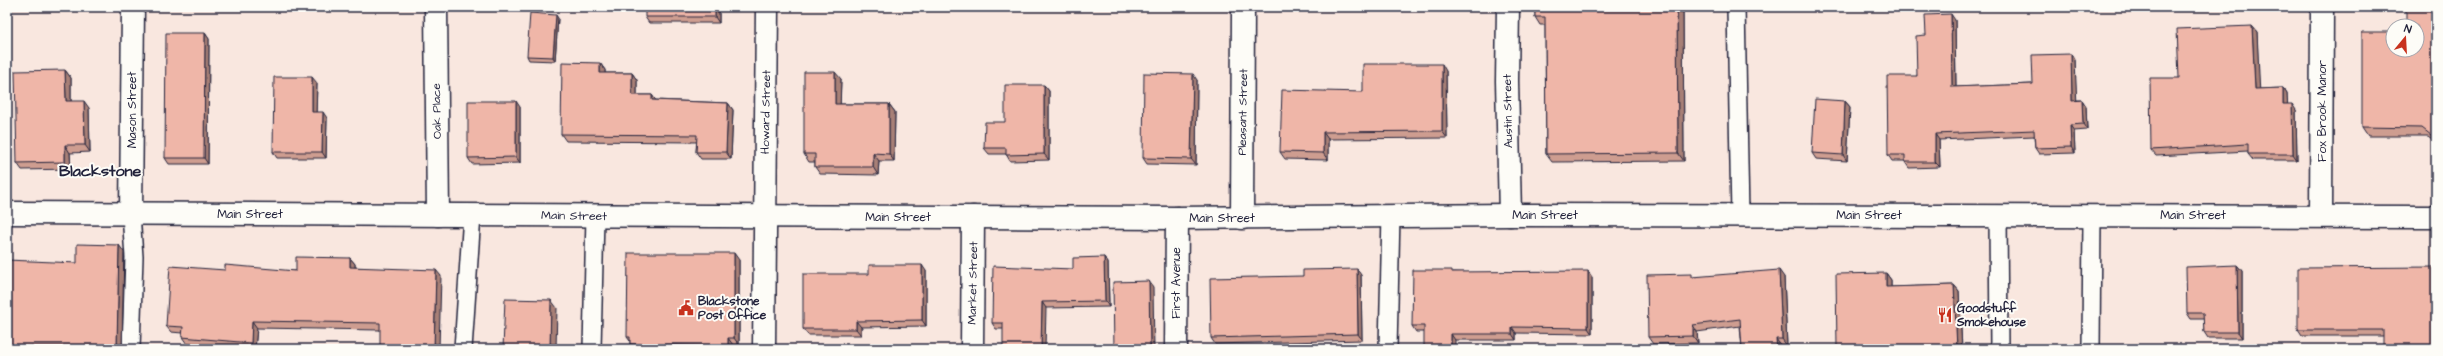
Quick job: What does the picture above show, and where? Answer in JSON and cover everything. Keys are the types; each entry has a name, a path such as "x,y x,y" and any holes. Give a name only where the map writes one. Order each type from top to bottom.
{"main road":[{"name":"Mason Street","path":"131,214 133,7"},
{"name":"Oak Place","path":"436,7 438,215"},
{"name":"Howard Street","path":"764,349 767,7"},
{"name":"Pleasant Street","path":"1242,218 1243,7"},
{"name":"Austin Street","path":"1508,7 1507,81 1510,214"},
{"name":"Fox Brook Manor","path":"2321,216 2322,7"},
{"name":"Main Street","path":"7,213 1177,218 1510,214 2436,217"},
{"name":"Market Street","path":"972,349 973,217"},
{"name":"First Avenue","path":"1176,349 1177,218"}],"lane":[{"path":"1736,7 1740,215"},
{"path":"131,214 134,257 131,349"},
{"path":"463,349 472,215"},
{"path":"1998,215 1999,349"},
{"path":"2091,349 2092,215"},
{"path":"592,349 595,216"},
{"path":"1388,349 1391,216"}],"building":[{"path":"645,7 715,7 715,17 645,17"},
{"path":"1535,7 1677,7 1678,153 1546,154 1545,17 1535,17"},
{"path":"2406,7 2436,7 2436,139 2422,128 2362,127 2362,32 2385,32 2385,58 2425,58 2425,18 2406,18"},
{"path":"530,13 556,15 553,57 527,56"},
{"path":"1951,14 1952,87 2033,84 2032,55 2071,54 2072,101 2082,100 2083,124 2070,125 2071,147 2035,148 2034,130 1935,134 1935,162 1905,162 1905,155 1888,155 1887,76 1917,76 1916,36 1926,35 1925,15"},
{"path":"2252,26 2255,89 2283,88 2283,104 2292,104 2293,154 2248,154 2248,144 2151,150 2150,78 2179,78 2177,29"},
{"path":"166,33 205,33 204,158 165,158"},
{"path":"562,62 600,63 600,73 632,73 632,95 652,95 652,100 728,103 726,152 696,152 697,135 561,134"},
{"path":"1363,64 1442,64 1442,131 1323,132 1323,153 1280,152 1282,90 1363,92"},
{"path":"65,70 66,101 84,101 85,145 65,145 65,162 17,163 15,71"},
{"path":"804,72 835,72 835,104 889,104 889,154 873,153 873,167 815,167 815,154 804,154"},
{"path":"1144,73 1193,74 1191,159 1143,158"},
{"path":"274,77 312,77 312,112 323,112 322,152 273,152"},
{"path":"1005,85 1044,85 1044,154 1006,155 1006,148 984,148 985,122 1005,122"},
{"path":"1815,99 1845,101 1843,155 1812,153"},
{"path":"468,101 516,101 516,157 468,158"},
{"path":"77,244 119,245 117,346 32,346 32,349 7,349 7,260 77,263"},
{"name":"Blackstone Post Office","path":"628,253 734,253 734,338 728,338 728,346 630,344 630,337 627,337"},
{"path":"296,257 350,258 350,267 436,270 434,349 380,349 380,323 252,321 251,343 182,337 183,327 166,326 170,266 225,270 225,265 296,271"},
{"path":"1104,257 1105,301 1042,302 1041,349 1003,349 1003,323 992,323 993,266 1073,269 1073,258"},
{"path":"869,265 922,265 922,320 856,321 856,329 803,329 803,274 869,274"},
{"path":"2237,265 2238,332 2204,332 2203,313 2187,313 2186,267"},
{"path":"2436,267 2436,349 2383,349 2383,330 2298,330 2298,268"},
{"path":"1357,269 1358,334 1211,338 1210,278 1303,276 1303,270"},
{"path":"1413,270 1452,270 1452,272 1588,271 1588,328 1512,327 1512,334 1451,334 1451,349 1424,349 1424,326 1412,326"},
{"path":"1779,270 1782,339 1776,339 1777,349 1742,349 1740,319 1693,325 1693,336 1648,337 1647,275 1692,274 1692,277"},
{"path":"1886,273 1886,287 1954,285 1957,349 1913,349 1913,347 1837,348 1836,274"},
{"path":"1149,281 1150,349 1114,349 1113,282"},
{"path":"505,299 551,300 550,349 503,349"}],"place":[{"name":"Blackstone Post Office","path":"686,308"},
{"name":"Goodstuff Smokehouse","path":"1945,315"}],"district":[{"name":"Blackstone","path":"100,171"}]}
